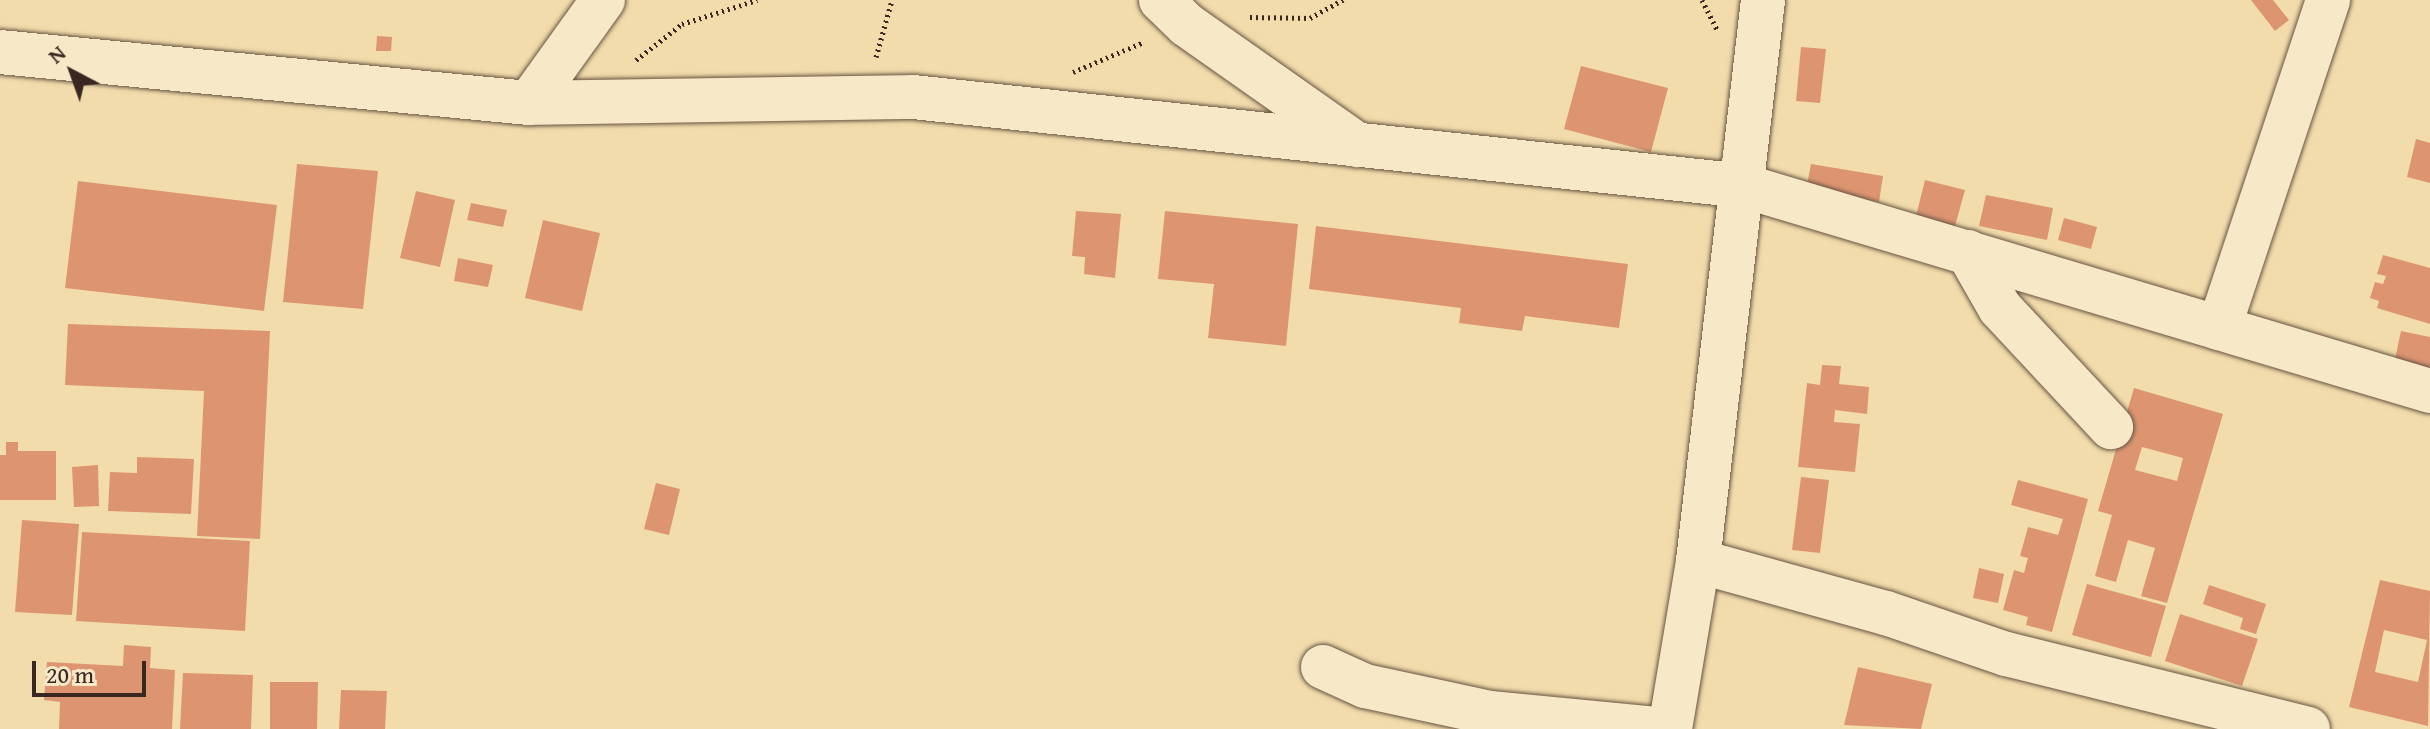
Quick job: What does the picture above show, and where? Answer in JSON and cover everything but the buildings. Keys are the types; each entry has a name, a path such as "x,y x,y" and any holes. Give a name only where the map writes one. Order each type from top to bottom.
{"street":[{"path":"1670,729 1698,561 1744,186 1763,0"},
{"path":"2219,328 2328,0"},
{"path":"529,103 588,11"},
{"path":"1174,12 1358,145"},
{"path":"0,52 529,103 863,96 1012,105 1744,186 2430,391"},
{"path":"1968,252 2000,308 2111,427"},
{"path":"1698,561 1886,613 2006,654 2296,727"},
{"path":"1323,667 1365,686 1490,713 1656,729"}],"path":[{"path":"608,101 644,51 682,24 757,0"},
{"path":"863,96 892,0"},
{"path":"1012,105 1104,57 1174,12 1215,17 1310,18 1343,0"}]}
